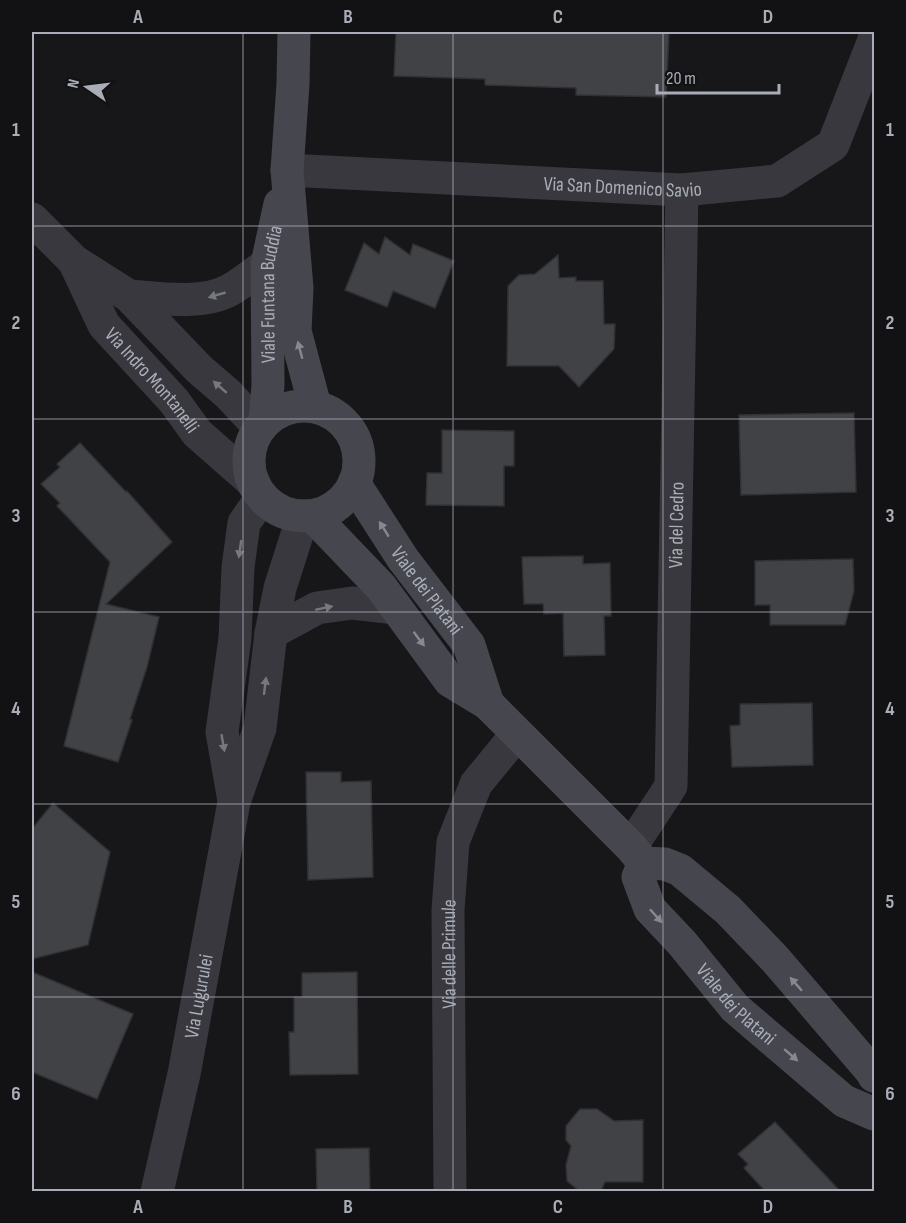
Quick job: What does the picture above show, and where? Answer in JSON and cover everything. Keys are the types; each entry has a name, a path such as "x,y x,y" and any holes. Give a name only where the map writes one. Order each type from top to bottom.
{"main road":[{"name":"Viale Funtana Buddia","path":"263,425 268,385 267,264 287,170 294,32"},
{"name":"Viale Funtana Buddia","path":"287,170 297,288 295,331 315,406"},
{"path":"258,490 249,467 250,450 255,435 263,425 283,410 294,406 315,406 335,415 344,422 356,440 359,462 354,483 349,493 333,508 324,513 308,516"},
{"name":"Viale dei Platani","path":"354,483 403,559 469,645 488,704"},
{"name":"Viale dei Platani","path":"258,490 281,511 292,515 308,516 381,587 450,681 488,704 638,855 638,877 650,909 682,943 735,1008 844,1101 874,1114"},
{"path":"638,855 680,870 728,910 775,959 874,1076"}],"street":[{"name":"Via San Domenico Savio","path":"287,170 682,190 777,182 833,146 874,40"},
{"name":"Via del Cedro","path":"638,855 671,786 682,190"},
{"name":"Via Indro Montanelli","path":"32,219 74,261 129,296 200,369 263,425"},
{"name":"Via Indro Montanelli","path":"74,261 104,325 174,401 197,433 258,490"},
{"name":"Via Indro Montanelli","path":"129,296 203,299 227,292 267,264"},
{"name":"Via Lugurulei","path":"234,802 222,732 235,638 238,567 244,523 258,490"},
{"name":"Via Lugurulei","path":"158,1191 184,1074 234,802 260,728 271,633 280,588 308,516"},
{"path":"271,633 317,608 352,603 396,608"},
{"name":"Via delle Primule","path":"450,1191 448,909 453,842 476,784 517,734"}],"building":[{"path":"396,32 669,32 666,97 576,95 576,88 485,85 485,79 394,76"},
{"path":"385,237 410,255 413,244 454,261 435,308 393,291 387,307 345,290 364,243 379,254"},
{"path":"558,255 559,278 576,277 576,281 603,281 604,324 615,324 614,349 579,387 559,366 507,366 508,286 519,275 535,274"},
{"path":"854,413 856,492 741,495 739,415"},
{"path":"442,430 514,431 514,466 504,466 504,506 426,505 427,473 442,473"},
{"path":"80,443 172,542 106,604 159,617 147,667 118,762 64,746 110,562 57,506 60,503 41,484 60,467 57,464"},
{"path":"583,556 583,564 610,563 611,616 604,616 605,655 564,656 563,613 544,614 543,604 524,604 522,557"},
{"path":"853,559 854,591 845,625 770,625 770,605 755,605 755,561"},
{"path":"812,703 813,765 732,767 730,726 740,725 740,704"},
{"path":"306,772 341,772 341,782 371,781 373,877 308,880"},
{"path":"53,803 110,852 88,945 32,959 32,829"},
{"path":"32,972 133,1014 97,1099 32,1072"},
{"path":"357,972 358,1074 290,1075 289,1032 294,1032 294,997 302,997 302,973"},
{"path":"580,1109 597,1109 614,1121 643,1120 643,1182 605,1182 601,1191 579,1191 567,1181 566,1165 571,1146 566,1140 566,1126"},
{"path":"775,1122 840,1191 765,1191 744,1168 748,1164 738,1154"},
{"path":"369,1148 370,1191 317,1191 316,1149"}]}
